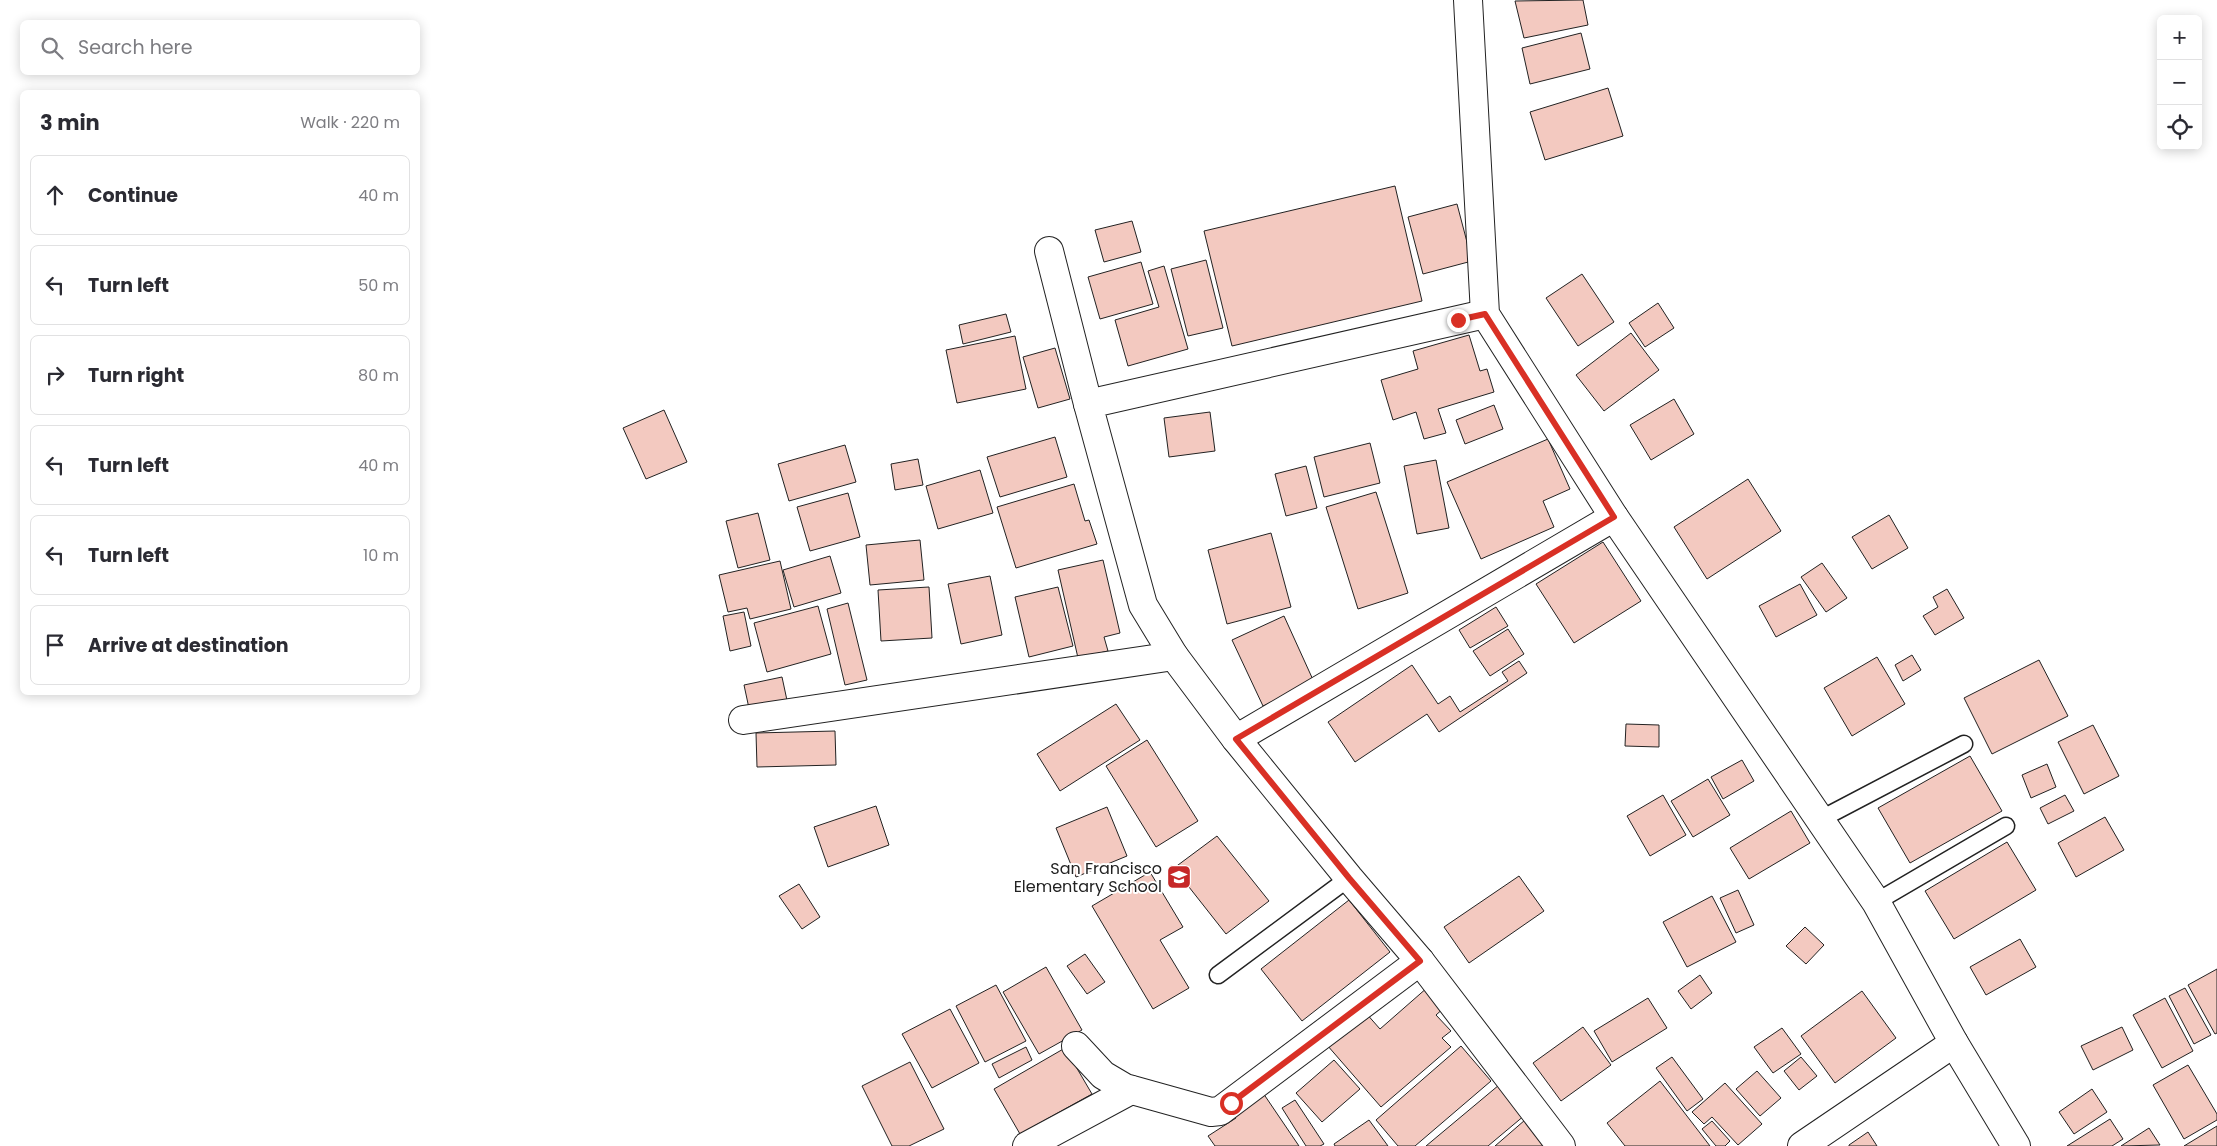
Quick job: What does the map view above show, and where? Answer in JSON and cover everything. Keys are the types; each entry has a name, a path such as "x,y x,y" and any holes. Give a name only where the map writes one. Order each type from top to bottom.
{"street":[{"path":"1468,0 1485,314 1614,517 1876,902 1954,1042 2016,1146"},
{"path":"1049,251 1088,404 1143,605 1174,656 1236,739 1349,878 1420,961 1561,1146"},
{"path":"1088,404 1485,314"},
{"path":"1236,739 1614,517"},
{"path":"743,720 1174,656"},
{"path":"1076,1046 1103,1075 1131,1090 1211,1112 1220,1111 1420,961"},
{"path":"1802,1146 1954,1042"},
{"path":"1027,1146 1131,1090"}],"lane":[{"path":"1821,819 1964,744"},
{"path":"1876,902 2006,826"},
{"path":"1218,975 1349,878"}],"building":[{"path":"1583,0 1588,25 1524,38 1515,1"},
{"path":"1581,33 1590,69 1530,84 1522,48"},
{"path":"1608,88 1623,136 1545,160 1530,112"},
{"path":"1395,186 1422,301 1232,346 1204,231"},
{"path":"1457,204 1472,261 1423,274 1408,217"},
{"path":"1132,221 1141,252 1104,262 1095,230"},
{"path":"1206,260 1223,328 1188,336 1171,269"},
{"path":"1141,262 1153,304 1100,319 1088,277"},
{"path":"1164,266 1188,349 1128,366 1115,320 1159,307 1148,271"},
{"path":"1582,274 1614,322 1578,346 1546,298"},
{"path":"1658,303 1674,328 1645,347 1629,323"},
{"path":"1006,314 1011,332 963,344 959,325"},
{"path":"1631,333 1659,370 1604,411 1576,375"},
{"path":"1469,335 1480,371 1487,369 1494,392 1438,409 1446,433 1424,439 1416,412 1393,420 1381,380 1418,369 1413,351"},
{"path":"1015,336 1026,389 957,403 946,350"},
{"path":"1055,348 1070,399 1038,408 1023,357"},
{"path":"1674,399 1694,434 1651,460 1630,425"},
{"path":"1494,405 1503,429 1465,444 1456,420"},
{"path":"664,410 687,462 646,479 623,428"},
{"path":"1210,412 1215,451 1169,457 1164,418"},
{"path":"1055,437 1067,477 1000,497 987,457"},
{"path":"1548,439 1570,489 1543,501 1554,527 1481,559 1447,482"},
{"path":"1370,443 1380,483 1324,497 1314,457"},
{"path":"845,445 856,482 789,501 778,464"},
{"path":"918,459 923,485 895,490 891,464"},
{"path":"1436,460 1449,528 1417,534 1404,466"},
{"path":"1306,466 1317,508 1286,516 1275,474"},
{"path":"980,470 993,513 938,529 926,486"},
{"path":"1748,479 1781,531 1707,579 1674,527"},
{"path":"1074,484 1085,521 1089,520 1097,544 1016,568 997,507"},
{"path":"1376,492 1408,593 1358,609 1326,507"},
{"path":"848,493 860,537 810,551 797,507"},
{"path":"758,513 770,560 738,568 726,521"},
{"path":"1889,515 1908,548 1872,569 1852,537"},
{"path":"1271,533 1291,607 1227,624 1208,550"},
{"path":"920,540 924,580 870,585 866,545"},
{"path":"1603,542 1641,601 1574,643 1536,584"},
{"path":"830,556 841,593 794,607 783,570"},
{"path":"1103,560 1120,633 1104,637 1108,651 1078,658 1058,570"},
{"path":"780,561 791,609 750,619 747,608 728,612 719,575"},
{"path":"1822,563 1847,598 1826,612 1801,577"},
{"path":"990,576 1002,635 961,644 948,584"},
{"path":"1800,584 1817,615 1776,637 1759,606"},
{"path":"929,587 932,638 881,641 878,590"},
{"path":"1058,587 1073,646 1029,657 1015,597"},
{"path":"1947,589 1964,618 1935,635 1923,616 1938,607 1933,597"},
{"path":"848,603 867,680 845,685 827,609"},
{"path":"818,606 831,654 767,672 754,623"},
{"path":"1496,607 1508,626 1470,648 1459,630"},
{"path":"744,612 751,646 730,651 723,616"},
{"path":"1284,616 1314,682 1263,706 1232,640"},
{"path":"1508,629 1524,654 1490,676 1473,651"},
{"path":"1912,655 1921,670 1903,681 1895,665"},
{"path":"1877,657 1905,704 1852,736 1824,688"},
{"path":"2039,660 2068,716 1992,754 1964,698"},
{"path":"1519,661 1527,673 1439,732 1427,714 1355,762 1328,722 1412,665 1438,704 1450,696 1460,712 1508,681 1502,672"},
{"path":"782,677 788,705 750,713 744,685"},
{"path":"1116,704 1140,740 1060,791 1037,754"},
{"path":"1626,724 1659,725 1659,747 1625,746"},
{"path":"2093,725 2119,776 2084,794 2058,742"},
{"path":"835,731 836,765 757,767 756,733"},
{"path":"1147,740 1198,821 1156,847 1106,766"},
{"path":"1970,756 2002,811 1910,863 1878,808"},
{"path":"1742,760 1754,781 1723,799 1711,777"},
{"path":"2047,764 2056,787 2031,798 2022,775"},
{"path":"1708,779 1730,815 1693,837 1671,801"},
{"path":"1663,795 1686,835 1650,856 1627,816"},
{"path":"2065,795 2074,811 2048,824 2040,808"},
{"path":"876,806 889,845 828,867 814,827"},
{"path":"1107,807 1127,856 1076,877 1056,828"},
{"path":"1791,811 1810,843 1749,879 1730,848"},
{"path":"2105,817 2124,850 2076,877 2058,843"},
{"path":"1217,836 1269,901 1226,934 1174,868"},
{"path":"2007,842 2036,890 1954,939 1925,891"},
{"path":"1150,872 1183,927 1160,940 1189,988 1153,1009 1092,906"},
{"path":"1519,876 1544,911 1469,963 1444,927"},
{"path":"799,884 820,917 802,929 779,896"},
{"path":"1738,890 1754,925 1736,933 1720,898"},
{"path":"1712,896 1736,942 1687,967 1663,922"},
{"path":"1349,900 1390,952 1302,1021 1261,969"},
{"path":"1805,927 1824,945 1806,964 1786,946"},
{"path":"2020,939 2036,967 1986,995 1970,967"},
{"path":"1085,954 1105,982 1087,994 1067,966"},
{"path":"1046,967 1082,1030 1039,1054 1003,992"},
{"path":"2217,969 2217,1033 2215,1034 2188,985"},
{"path":"1700,975 1712,993 1691,1009 1678,991"},
{"path":"996,985 1026,1041 985,1062 956,1006"},
{"path":"1428,987 1445,1007 1436,1015 1451,1031 1442,1038 1451,1047 1381,1107 1327,1045 1365,1012 1380,1029"},
{"path":"2185,988 2211,1035 2194,1044 2169,996"},
{"path":"1862,991 1896,1038 1835,1083 1801,1036"},
{"path":"1648,998 1667,1028 1612,1062 1594,1031"},
{"path":"2165,998 2193,1051 2162,1068 2133,1015"},
{"path":"950,1009 979,1063 932,1088 902,1034"},
{"path":"1583,1027 1611,1065 1561,1101 1533,1063"},
{"path":"2122,1027 2133,1050 2093,1070 2081,1046"},
{"path":"1782,1028 1801,1054 1773,1073 1754,1047"},
{"path":"1461,1046 1491,1081 1415,1146 1398,1146 1376,1120"},
{"path":"1026,1047 1032,1060 999,1078 992,1064"},
{"path":"1065,1048 1092,1094 1020,1134 994,1089"},
{"path":"1672,1057 1703,1099 1687,1111 1656,1068"},
{"path":"1801,1057 1817,1076 1799,1090 1784,1071"},
{"path":"1334,1060 1360,1089 1322,1122 1296,1093"},
{"path":"910,1062 944,1129 909,1146 892,1146 862,1086"},
{"path":"2188,1065 2217,1114 2217,1120 2184,1139 2153,1085"},
{"path":"1757,1071 1781,1098 1760,1116 1736,1089"},
{"path":"1660,1081 1710,1146 1625,1146 1607,1123"},
{"path":"1725,1083 1762,1124 1738,1145 1712,1117 1704,1124 1692,1112"},
{"path":"1499,1085 1525,1115 1488,1146 1426,1146"},
{"path":"2092,1089 2107,1112 2074,1134 2059,1112"},
{"path":"1261,1090 1299,1146 1215,1146 1208,1136 1236,1118 1230,1110"},
{"path":"1295,1100 1324,1144 1320,1146 1306,1146 1282,1108"},
{"path":"2110,1119 2123,1139 2112,1146 2067,1146"},
{"path":"1369,1120 1388,1146 1335,1146 1334,1144"},
{"path":"1525,1120 1548,1146 1495,1146"},
{"path":"1712,1121 1730,1141 1725,1146 1716,1146 1702,1129"},
{"path":"2217,1126 2217,1146 2184,1146"},
{"path":"2149,1128 2160,1145 2121,1146"},
{"path":"1868,1132 1877,1146 1849,1146 1849,1145"}],"place":[{"name":"San Francisco Elementary School","path":"1179,877"}],"route":[{"path":"1231,1103 1420,961 1349,878 1236,739 1614,517 1485,314 1458,320"}]}
